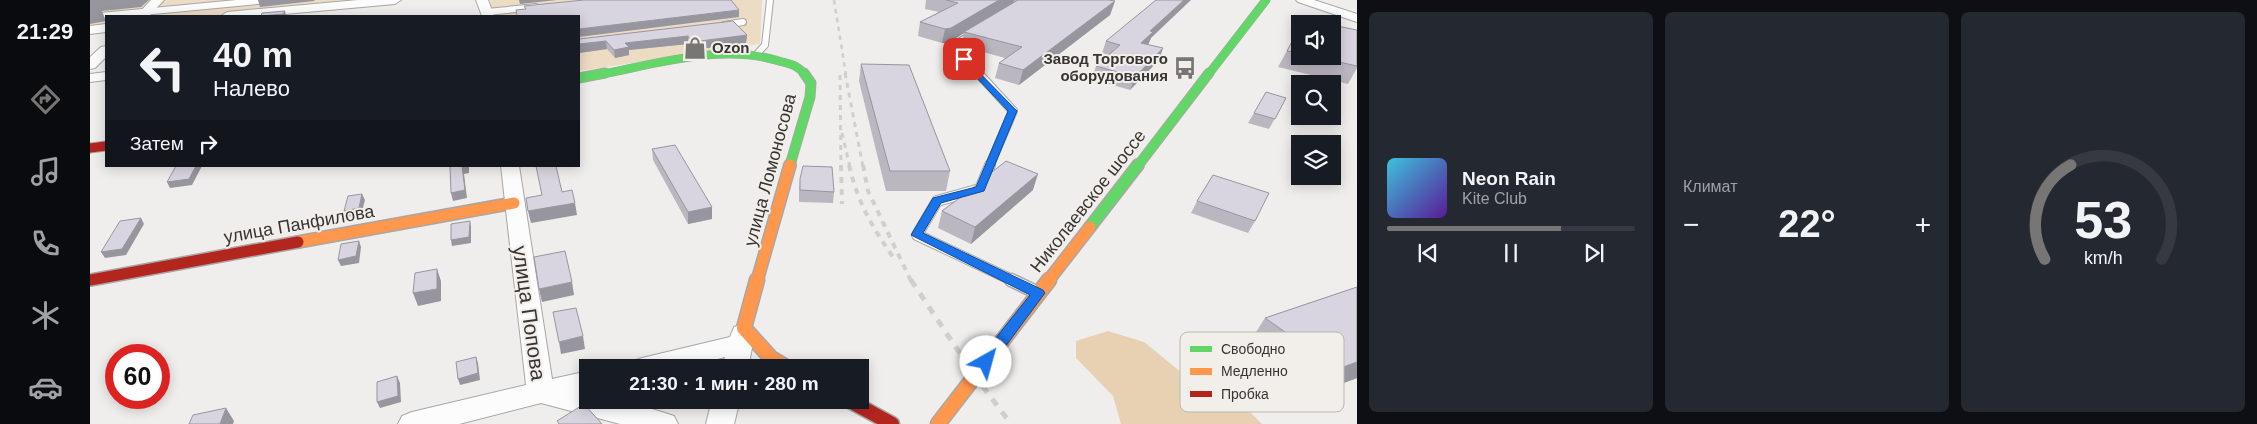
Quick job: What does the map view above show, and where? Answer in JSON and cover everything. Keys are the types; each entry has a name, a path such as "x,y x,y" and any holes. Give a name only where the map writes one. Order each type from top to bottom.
{"street":[{"path":"145,14 158,0"},
{"path":"238,15 396,0"},
{"path":"482,0 487,14"},
{"name":"Николаевское шоссе","path":"938,424 1266,0"},
{"path":"1302,0 1357,18"},
{"path":"90,30 105,28"},
{"path":"90,65 105,51"},
{"name":"улица Ломоносова","path":"580,78 712,54 740,52 799,67 811,83 810,97 740,347"},
{"path":"90,78 105,76"},
{"path":"90,148 105,146"},
{"name":"улица Попова","path":"510,167 540,392 664,424"},
{"name":"улица Панфилова","path":"90,280 514,203"},
{"path":"684,359 740,347 773,359"},
{"path":"412,424 579,382"},
{"path":"720,424 724,409"},
{"path":"864,409 892,424"}],"lane":[{"path":"118,15 145,14 268,0"},
{"path":"756,55 766,45 770,0"},
{"path":"487,14 500,8 539,7"},
{"path":"90,16 105,15"},
{"path":"715,26 743,22"},
{"path":"984,27 952,46 1013,111 980,189 936,201 916,235 1039,293"}],"shaded area":[{"path":"90,0 378,0 225,15 105,15 105,27 90,29"},
{"path":"490,0 762,0 760,44 580,71 580,15 493,15"},
{"path":"1108,331 1144,342 1180,371 1180,412 1250,412 1262,424 1121,424 1113,396 1076,358 1076,341"}],"building":[{"path":"584,0 731,0 739,10 580,29 580,15 517,15 516,10 526,9 524,6"},
{"path":"946,0 999,0 951,28 945,29 920,22 958,3"},
{"path":"1018,0 1115,1 1023,70 999,63 1022,47 964,32"},
{"path":"1156,0 1184,0 1150,31 1153,32 1141,43 1163,48 1135,77 1096,66 1120,45 1106,41"},
{"path":"285,11 283,14 272,15 261,15 262,13"},
{"path":"733,21 747,35 692,42 688,36 625,43 629,47 614,50 606,41 580,44 580,39"},
{"path":"1341,27 1357,30 1357,66 1341,62"},
{"path":"1291,44 1291,52 1287,51"},
{"path":"861,64 909,65 950,171 890,171"},
{"path":"1266,92 1286,98 1275,119 1254,113"},
{"path":"675,145 712,207 688,212 652,149"},
{"path":"1006,161 1038,174 975,227 942,211 982,181 989,178 992,172"},
{"path":"803,166 832,167 834,192 800,190"},
{"path":"175,167 195,167 189,179 167,182"},
{"path":"450,167 462,167 465,190 451,193"},
{"path":"536,167 556,167 562,192 572,190 575,203 528,211 526,198 542,195"},
{"path":"1213,175 1269,193 1255,221 1197,201"},
{"path":"362,194 359,208 344,211 348,196"},
{"path":"141,218 122,249 101,252 120,221"},
{"path":"470,221 469,237 451,240 451,224"},
{"path":"359,241 356,256 338,260 341,244"},
{"path":"565,251 572,282 539,289 534,257"},
{"path":"437,269 437,289 413,293 415,273"},
{"path":"1357,287 1357,362 1344,367 1344,332 1285,332 1265,318"},
{"path":"576,308 583,336 559,342 553,312"},
{"path":"476,357 478,373 458,379 456,362"},
{"path":"397,376 398,396 377,402 377,382"},
{"path":"579,407 579,409 588,409 602,424 559,424 557,421"},
{"path":"226,408 220,424 189,424 193,415"}],"railway":[{"path":"834,0 846,75"},
{"path":"845,73 863,167"},
{"path":"840,75 841,167"},
{"path":"842,133 850,167"},
{"path":"841,165 842,204"},
{"path":"849,165 857,192 867,215 895,260"},
{"path":"863,165 868,191 911,281"},
{"path":"911,280 975,376 1011,424"}],"traffic: fast":[{"path":"1090,227 1266,0"},
{"path":"580,78 712,54 740,53 764,56 799,67 811,83 810,97 790,165"}],"traffic: slow":[{"path":"773,359 744,328 790,165"},
{"path":"298,242 514,203"},
{"path":"938,424 1090,227"}],"traffic: jam":[{"path":"90,148 105,146"},
{"path":"90,280 298,242"},
{"path":"864,409 892,424"}],"place":[{"name":"Ozon","path":"695,48"},
{"name":"Завод Торгового оборудования","path":"1185,68"}],"route":[{"path":"964,59 1013,111 980,189 936,201 916,235 1039,293 986,362"}]}
